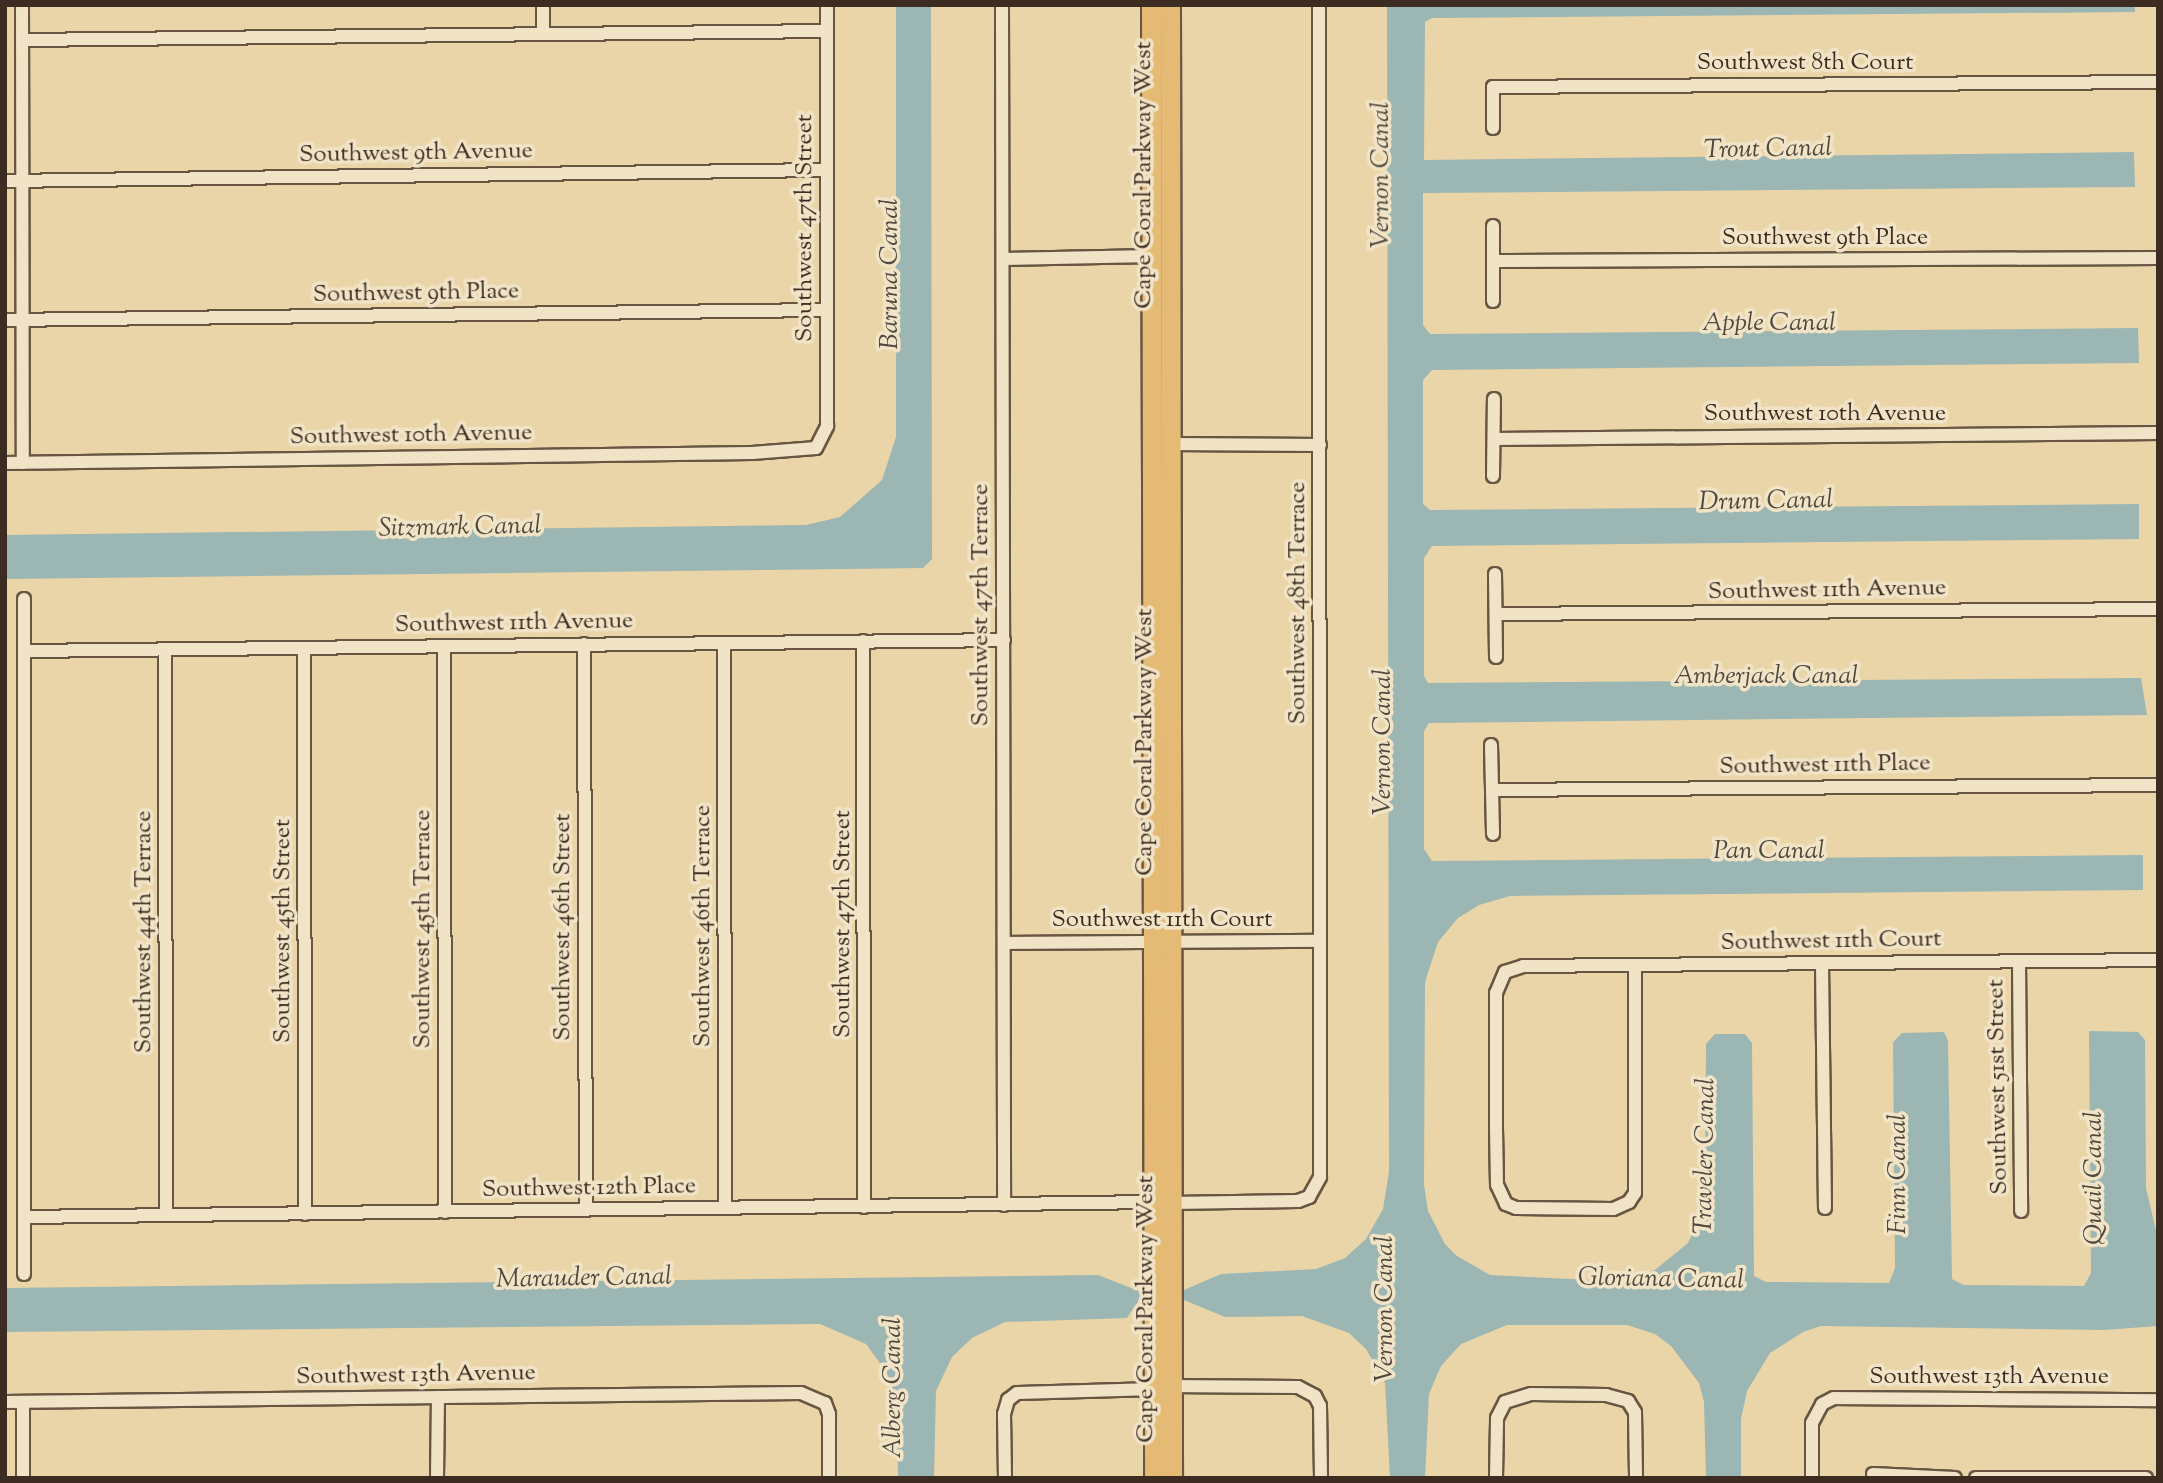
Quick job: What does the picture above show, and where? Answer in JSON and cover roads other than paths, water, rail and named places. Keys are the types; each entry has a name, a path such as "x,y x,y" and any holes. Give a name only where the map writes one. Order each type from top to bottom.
{"main road":[{"name":"Cape Coral Parkway West","path":"1151,5 1152,459 1162,941 1160,1269 1163,1388 1172,1478"},
{"name":"Cape Coral Parkway West","path":"1162,941 1170,584 1170,5"},
{"path":"1152,309 1160,330 1160,423 1170,444"},
{"path":"1152,459 1161,467 1161,553 1170,584"},
{"name":"Cape Coral Parkway West","path":"1154,1478 1163,1388"}],"street":[{"path":"22,5 23,463"},
{"path":"542,5 542,34"},
{"name":"Southwest 47th Street","path":"816,448 827,426 827,5"},
{"name":"Southwest 47th Terrace","path":"1002,5 1004,1205"},
{"name":"Southwest 48th Terrace","path":"1309,1197 1320,1177 1319,5"},
{"path":"23,40 827,31"},
{"name":"Southwest 8th Court","path":"1493,128 1493,87 2158,82"},
{"name":"Southwest 9th Avenue","path":"5,181 827,170"},
{"path":"1493,226 1493,301"},
{"path":"1003,259 1152,256"},
{"name":"Southwest 9th Place","path":"1493,261 2158,258"},
{"name":"Southwest 9th Place","path":"5,320 827,310"},
{"path":"1493,476 1494,399"},
{"name":"Southwest 10th Avenue","path":"1494,439 2158,433"},
{"path":"1170,444 1320,446"},
{"name":"Southwest 10th Avenue","path":"5,463 752,453 816,448"},
{"path":"1495,574 1496,657"},
{"path":"24,599 24,1274"},
{"name":"Southwest 11th Avenue","path":"1496,614 2158,609"},
{"name":"Southwest 11th Avenue","path":"24,651 1004,640"},
{"name":"Southwest 47th Street","path":"863,641 864,1207"},
{"name":"Southwest 46th Terrace","path":"724,643 724,1208"},
{"name":"Southwest 46th Street","path":"584,644 586,1210"},
{"name":"Southwest 45th Terrace","path":"444,646 445,1212"},
{"name":"Southwest 45th Street","path":"304,648 305,1214"},
{"name":"Southwest 44th Terrace","path":"165,650 166,1215"},
{"path":"1491,746 1493,834"},
{"name":"Southwest 11th Place","path":"1492,790 2158,785"},
{"name":"Southwest 11th Court","path":"1004,943 1320,941"},
{"name":"Southwest 11th Court","path":"1636,966 1635,1194 1629,1202 1613,1209 1516,1208 1506,1204 1497,1185 1496,1126 1496,993 1505,972 1523,966 2158,960"},
{"name":"Southwest 51st Street","path":"2019,962 2021,1211"},
{"path":"1822,964 1825,1208"},
{"name":"Southwest 12th Place","path":"24,1217 1291,1201 1309,1197"},
{"path":"1160,1269 1161,1370 1165,1384 1163,1388"},
{"path":"1004,1478 1008,1400 1031,1390 1298,1387 1315,1396 1320,1406 1321,1478"},
{"name":"Southwest 13th Avenue","path":"5,1402 802,1393 825,1403 829,1478"},
{"path":"1496,1478 1497,1418 1505,1402 1531,1394 1606,1395 1628,1401 1635,1412 1636,1478"},
{"path":"437,1478 438,1397"},
{"name":"Southwest 13th Avenue","path":"1812,1478 1812,1423 1822,1404 1834,1398 2158,1400"},
{"path":"23,1402 23,1478"},
{"path":"1873,1474 1955,1478"},
{"path":"1976,1478 2146,1478"}],"water":[{"path":"896,5 931,5 932,559 923,568 5,579 5,535 806,525 840,517 882,480 896,437"},
{"path":"1387,5 2135,5 2135,12 1432,18 1425,22 1424,160 2134,152 2135,187 1423,193 1423,325 1430,334 2138,328 2139,363 1432,370 1423,380 1423,504 1430,510 2139,504 2139,539 1432,546 1424,558 1424,676 1428,683 2141,678 2147,715 1429,723 1424,731 1424,849 1432,861 2143,855 2143,890 1510,896 1479,905 1458,918 1438,942 1425,982 1424,1185 1428,1211 1445,1244 1457,1256 1490,1275 1611,1281 1655,1270 1688,1243 1705,1207 1706,1044 1715,1034 1745,1034 1752,1043 1754,1276 1766,1282 1889,1283 1895,1268 1893,1042 1902,1033 1944,1032 1948,1041 1952,1279 1964,1285 2084,1286 2091,1273 2089,1031 2138,1032 2145,1040 2146,1188 2158,1239 2158,1326 2104,1330 1821,1326 1803,1332 1770,1353 1747,1391 1741,1419 1741,1478 1706,1478 1704,1402 1699,1383 1671,1346 1655,1334 1627,1325 1507,1325 1461,1344 1441,1366 1429,1394 1425,1478 1390,1478 1385,1383 1366,1349 1349,1333 1302,1316 1225,1317 1184,1300 1139,1300 1127,1318 1005,1322 972,1338 952,1357 936,1391 934,1478 898,1478 897,1405 887,1373 866,1344 820,1324 5,1332 5,1288 1098,1275 1139,1291 1184,1290 1221,1274 1316,1269 1345,1258 1366,1239 1383,1209 1389,1172"}],"water label":[{"name":"Trout Canal","path":"1768,150"},
{"name":"Vernon Canal","path":"1382,175"},
{"name":"Baruna Canal","path":"891,274"},
{"name":"Apple Canal","path":"1769,324"},
{"name":"Drum Canal","path":"1766,502"},
{"name":"Sitzmark Canal","path":"460,528"},
{"name":"Amberjack Canal","path":"1766,677"},
{"name":"Vernon Canal","path":"1384,742"},
{"name":"Pan Canal","path":"1769,852"},
{"name":"Traveler Canal","path":"1706,1156"},
{"name":"Finn Canal","path":"1899,1174"},
{"name":"Quail Canal","path":"2095,1178"},
{"name":"Marauder Canal","path":"584,1279"},
{"name":"Gloriana Canal","path":"1661,1280"},
{"name":"Vernon Canal","path":"1386,1309"},
{"name":"Alberg Canal","path":"894,1388"}]}
